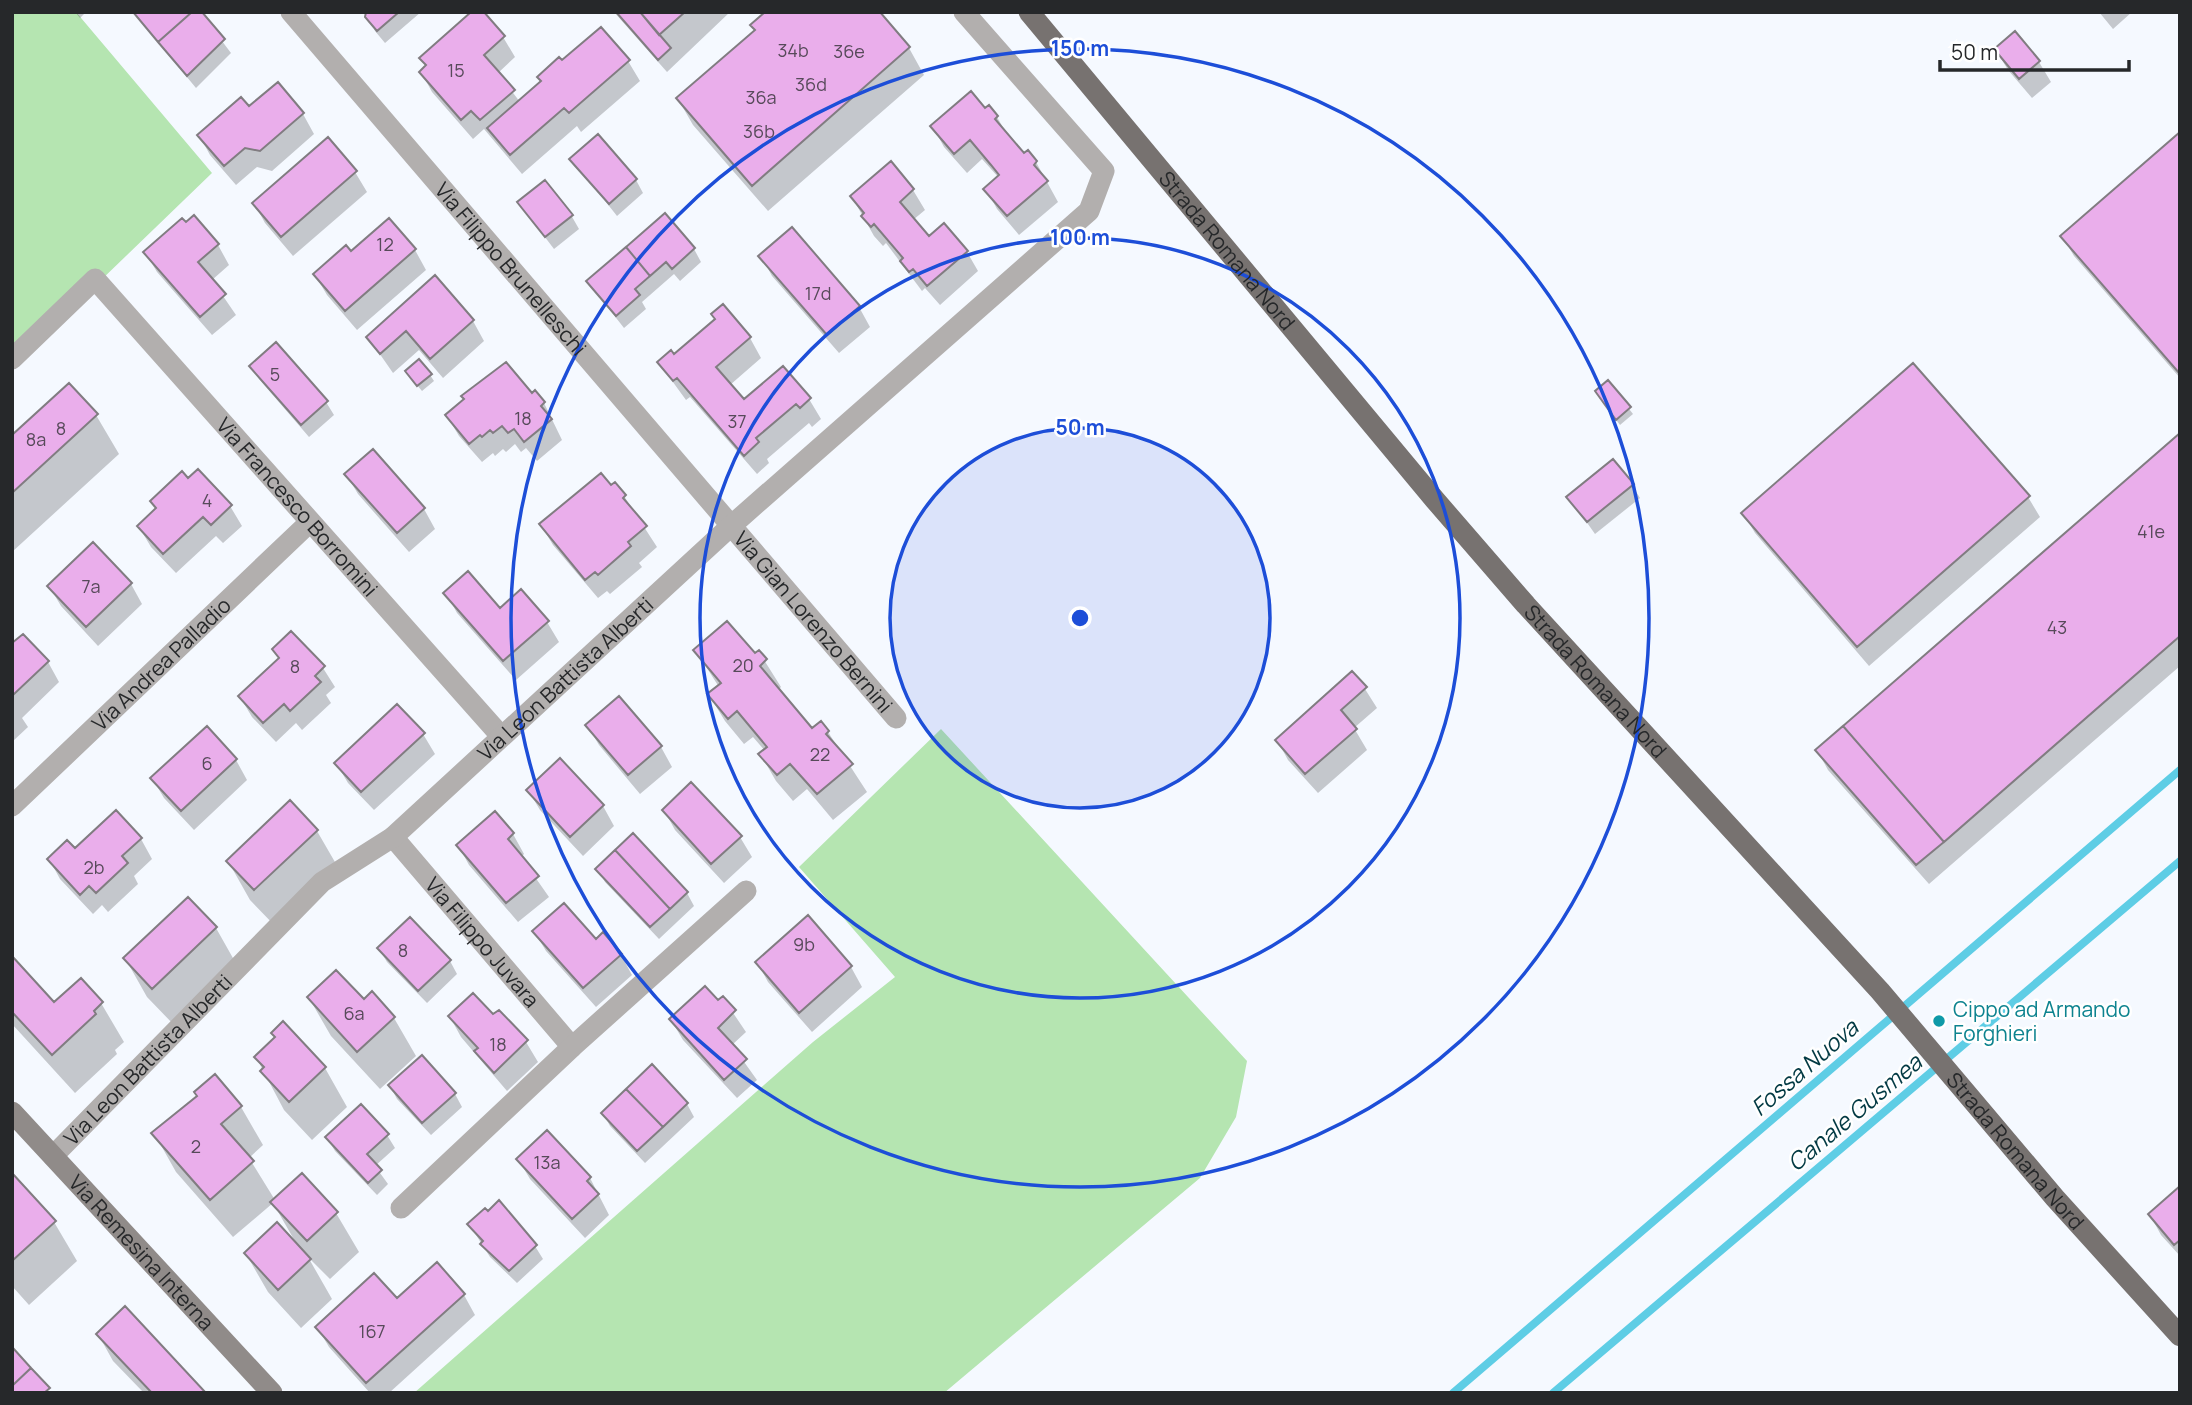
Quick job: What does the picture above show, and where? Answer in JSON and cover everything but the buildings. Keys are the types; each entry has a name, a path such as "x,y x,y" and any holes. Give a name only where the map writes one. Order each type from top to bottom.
{"main road":[{"name":"Strada Romana Nord","path":"1029,12 1463,532 1880,991 2055,1198 2180,1336"}],"street":[{"name":"Via Filippo Brunelleschi","path":"291,12 732,525"},
{"name":"Via Leon Battista Alberti","path":"52,1156 322,882 393,837 732,525 1089,211 1104,171 964,12"},
{"name":"Via Francesco Borromini","path":"12,359 95,279 501,736"},
{"name":"Via Andrea Palladio","path":"12,806 310,522"},
{"name":"Via Gian Lorenzo Bernini","path":"732,525 897,718"},
{"name":"Via Filippo Juvara","path":"393,837 572,1047"},
{"path":"401,1208 572,1047 746,891"},
{"name":"Via Remesina Interna","path":"12,1112 272,1393"}],"green space":[{"path":"12,12 76,12 212,173 12,366"},
{"path":"941,729 1247,1061 1236,1117 1200,1178 944,1393 414,1393 813,1042 895,977 799,867"}],"waterway":[{"name":"Fossa Nuova","path":"1453,1393 2180,770"},
{"name":"Canale Gusmea","path":"1553,1393 2180,861"}],"place":[{"name":"Cippo ad Armando Forghieri","path":"1939,1021"}]}
